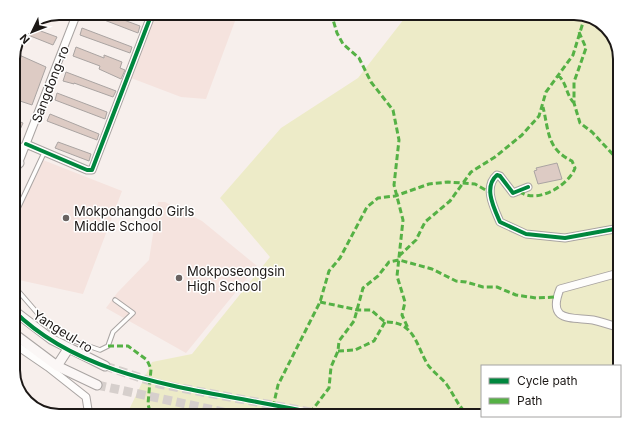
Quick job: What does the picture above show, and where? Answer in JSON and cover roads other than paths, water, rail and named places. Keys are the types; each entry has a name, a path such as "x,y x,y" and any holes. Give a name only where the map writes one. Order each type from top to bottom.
{"street":[{"name":"Sangdong-ro","path":"20,155 26,144 74,20"},
{"path":"20,149 26,144 44,153 87,170 94,168 149,20"},
{"path":"528,187 513,193 500,176 497,175 493,178 490,183 491,193 500,222 526,234 565,238 613,229"},
{"path":"613,275 560,289 555,307 558,314 569,319 594,320 613,326"},
{"name":"Yangeul-ro","path":"20,315 51,339 105,366"},
{"path":"20,338 57,366 97,385"},
{"path":"20,348 48,367 86,397 88,409"},
{"path":"57,366 68,348"}],"lane":[{"path":"20,204 44,153"},
{"path":"20,293 44,322 56,333 100,350 108,346 113,332 133,313 115,300"}],"tunnel":[{"path":"105,366 159,384 294,409"},
{"path":"97,385 209,409"}],"place":[{"name":"Mokpohangdo Girls Middle School","path":"66,218"},
{"name":"Mokposeongsin High School","path":"179,278"}]}
